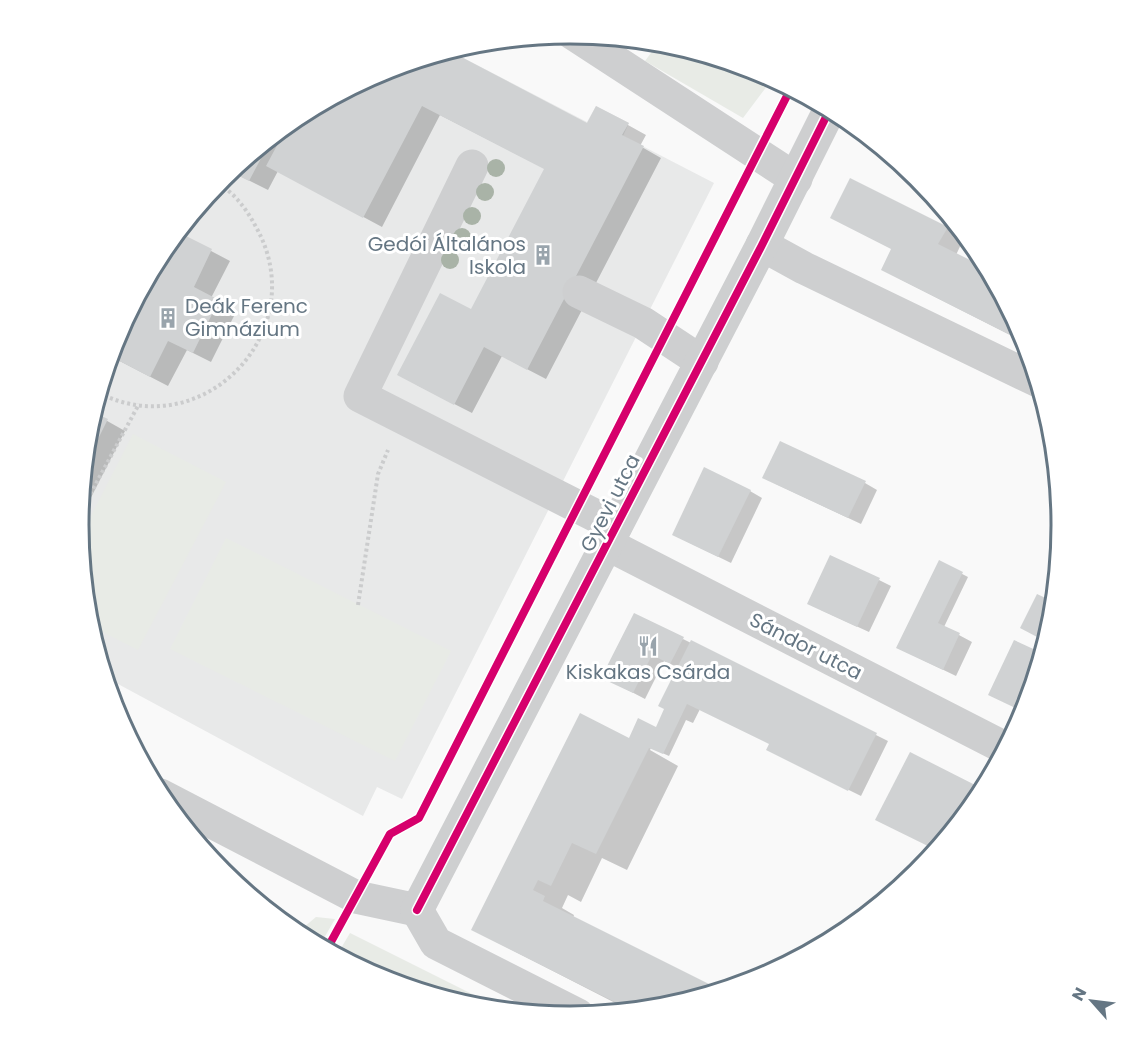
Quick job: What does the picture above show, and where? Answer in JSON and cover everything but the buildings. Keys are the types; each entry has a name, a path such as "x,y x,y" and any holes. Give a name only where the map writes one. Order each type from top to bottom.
{"street":[{"path":"590,45 796,179"},
{"name":"Gyevi utca","path":"417,910 702,362 826,118"},
{"name":"Sándor utca","path":"472,166 360,396 998,744"},
{"path":"762,245 804,268 1027,376"},
{"path":"579,292 643,323 702,362"},
{"path":"180,805 347,893 417,910 435,943 549,1005"}],"path":[{"path":"106,396 150,406 188,401 223,384 251,357 268,322 274,284 267,246 248,212 226,188"},
{"path":"90,496 139,404"},
{"path":"358,605 378,474 402,417"}],"shaded area":[{"path":"652,51 664,53 725,69 767,86 743,118 645,61"},
{"path":"461,57 587,122 596,106 629,123 623,136 714,183 402,799 377,787 363,816 117,683 105,649 93,587 89,524 93,462 105,400 126,340 153,284 170,257 208,207 230,184 277,143 329,108 386,80 415,69"},
{"path":"133,434 226,482 138,650 101,631 93,587 89,519"},
{"path":"226,538 451,651 395,761 170,649"},
{"path":"316,917 335,919 324,938 306,926"},
{"path":"350,933 476,996 415,980 341,948"}],"cycle path":[{"path":"331,942 390,834 419,818 787,95"},
{"path":"417,910 826,118"}],"place":[{"name":"Gedói Általános Iskola","path":"543,255"},
{"name":"Deák Ferenc Gimnázium","path":"168,318"},
{"name":"Kiskakas Csárda","path":"648,646"}]}
